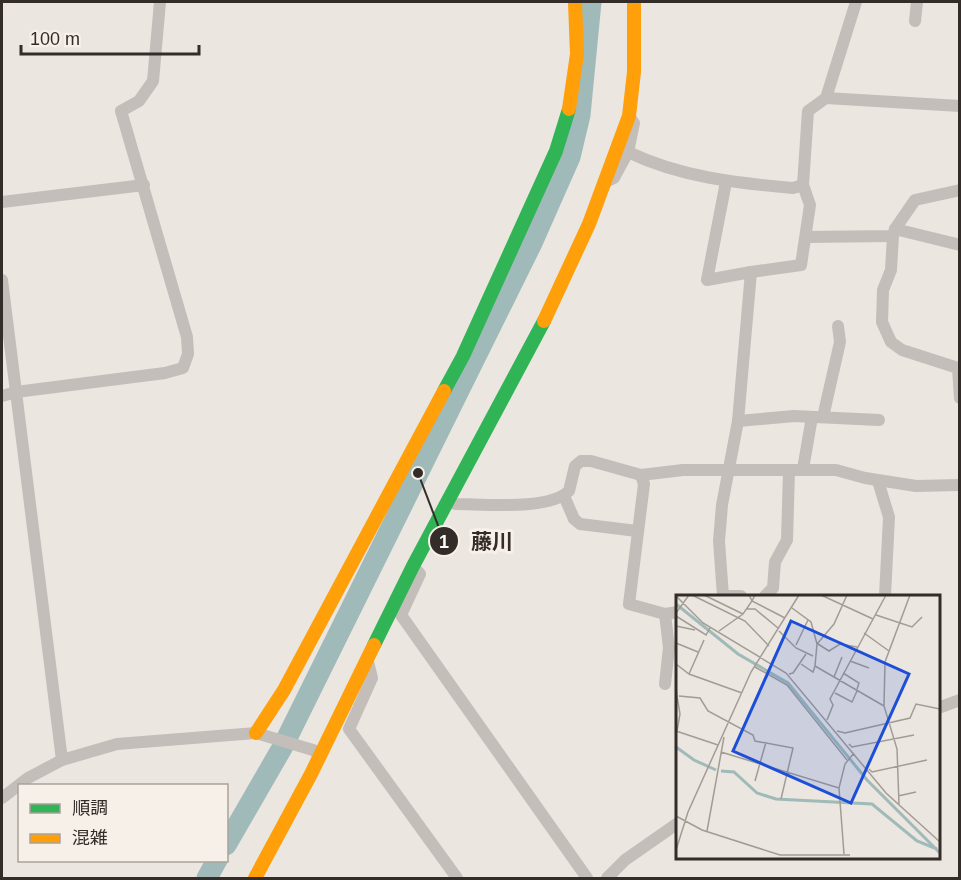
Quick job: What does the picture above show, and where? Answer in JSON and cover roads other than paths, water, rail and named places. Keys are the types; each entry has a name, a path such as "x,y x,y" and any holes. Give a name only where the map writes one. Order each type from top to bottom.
{"street":[{"path":"2,396 16,392 165,373 183,368 188,354 187,337 137,158 129,145 121,111 139,100 153,81 160,2"},
{"path":"260,734 462,356 556,151 572,101 577,54 575,2"},
{"path":"260,875 316,752 540,330 589,224 628,116 634,72 634,2"},
{"path":"726,182 707,280 801,265 810,205 803,185 808,111 826,98 856,2"},
{"path":"915,21 917,2"},
{"path":"826,98 960,106"},
{"path":"602,184 614,178 628,152 634,123 628,116"},
{"path":"628,152 648,161 726,182 793,188 803,185"},
{"path":"2,202 144,185"},
{"path":"960,190 915,200 894,232 891,270 883,290 882,322 891,342 902,350 958,368 960,398"},
{"path":"806,237 894,232 960,245"},
{"path":"723,595 719,541 727,470 738,421 751,272"},
{"path":"2,280 62,760"},
{"path":"803,469 840,342 838,326"},
{"path":"738,421 818,417 879,420"},
{"path":"447,502 532,504 564,496 568,491 575,466 581,461 591,461 641,475 683,470 836,470 879,481 916,486 960,485"},
{"path":"767,595 773,588 775,562 787,540 789,470"},
{"path":"641,475 644,484 629,604 671,613 664,684"},
{"path":"879,481 889,517 885,595"},
{"path":"564,496 574,519 580,524 637,531"},
{"path":"413,566 420,574 401,615 587,879"},
{"path":"367,658 372,678 349,729 457,879"},
{"path":"940,708 960,700"},
{"path":"20,784 62,760 117,744 260,734 316,752"},
{"path":"2,798 18,786"},
{"path":"607,879 625,860 676,824"}],"waterway":[{"path":"228,842 282,748 532,243 570,157 580,115 591,2"},
{"path":"207,878 216,862"}],"place":[{"name":"藤川","path":"418,473"}]}
